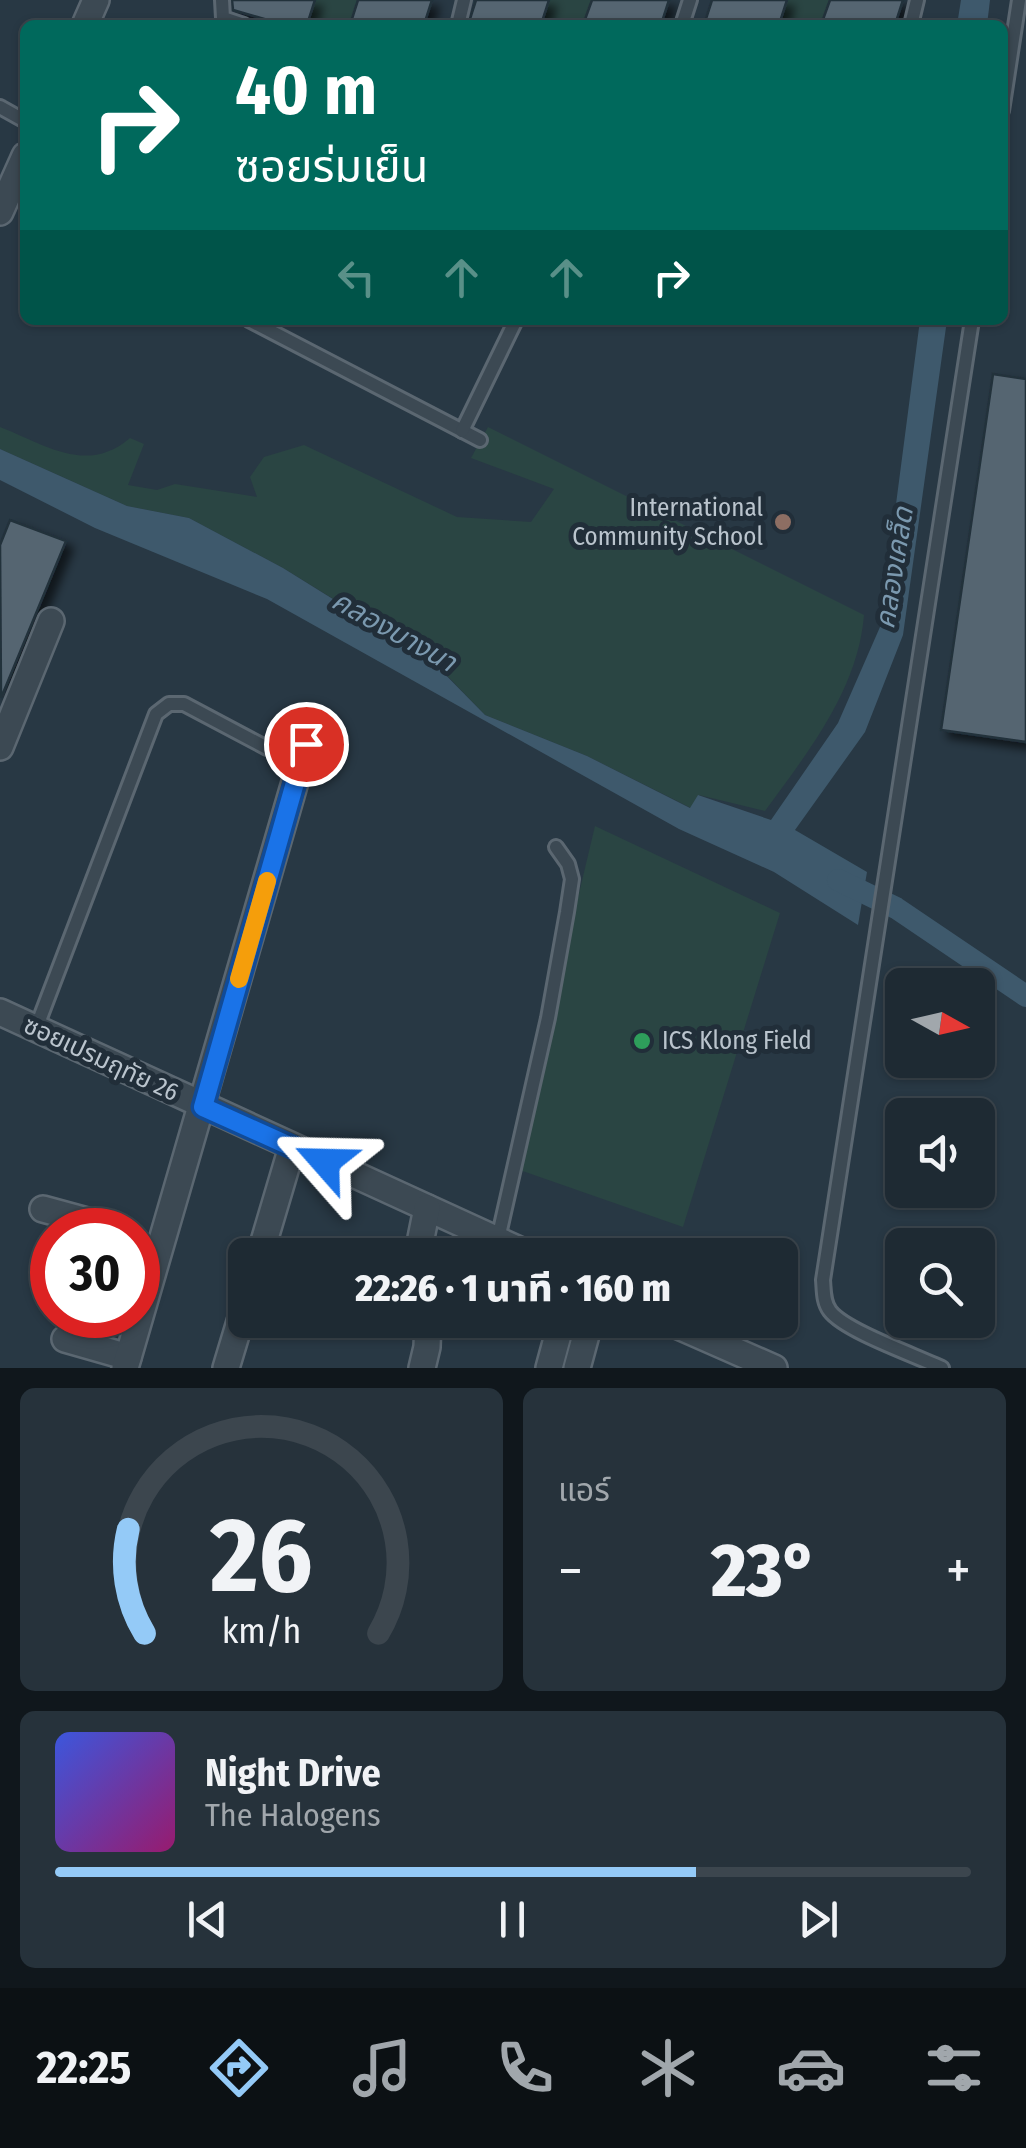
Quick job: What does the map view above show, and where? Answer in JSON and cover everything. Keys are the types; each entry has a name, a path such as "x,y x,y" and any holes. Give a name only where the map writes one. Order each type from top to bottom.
{"street":[{"path":"11,205 20,174"},
{"path":"0,747 50,620"},
{"path":"160,1213 203,1107 306,744"},
{"name":"ซอยเปรมฤทัย 26","path":"0,1012 496,1238"},
{"path":"265,1238 292,1147"},
{"path":"421,1238 427,1208"},
{"path":"65,1338 127,1362"},
{"path":"226,1368 235,1338"},
{"path":"422,1368 427,1338"},
{"path":"550,1368 558,1338"},
{"path":"577,1368 585,1338"},
{"path":"697,1338 738,1361 774,1368"}],"lane":[{"path":"1008,69 1018,0"},
{"path":"258,325 480,440"},
{"path":"462,431 514,325"},
{"path":"942,1368 852,1328 829,1310 823,1280 971,325"},
{"path":"37,1026 156,714 168,704 184,704 267,748"},
{"path":"498,1238 568,912 572,880 568,864 556,846"}],"green space":[{"path":"308,0 368,0 361,20 303,20"},
{"path":"537,0 604,0 598,20 531,20"},
{"path":"765,0 840,0 834,20 760,20"},
{"path":"0,427 50,448 82,456 114,449 130,438 144,444 128,485 157,490 175,484 257,497 250,477 264,457 304,445 457,517 531,522 554,489 471,458 488,427 864,615 860,643 828,719 765,811 699,795 691,808 587,756 485,715 431,659 283,568 189,518 127,506 0,449"},
{"name":"ICS Klong Field","path":"595,826 780,913 683,1227 514,1168"}],"water":[{"path":"961,0 990,0 988,20 958,20"},
{"name":"คลองเคล็ด","path":"919,325 946,325 903,635 865,732 795,830 867,872 858,925 774,872 679,829 267,599 95,528 0,480 0,449 127,506 189,518 283,568 431,660 485,715 587,756 690,808 698,795 771,820 838,723 880,627"}],"building":[{"path":"232,0 315,0 309,20 268,20 233,10"},
{"path":"358,0 432,0 426,20 352,20"},
{"path":"476,0 549,0 543,20 470,20"},
{"path":"592,0 669,0 663,20 585,20"},
{"path":"712,0 787,0 781,20 706,20"},
{"path":"830,0 903,0 897,20 823,20"},
{"path":"993,374 1026,379 1026,742 941,730"},
{"path":"10,520 66,541 1,698 0,545"}],"waterway":[{"path":"838,880 896,908 1026,996"}],"slow traffic":[{"path":"239,979 267,881"}],"place":[{"name":"International Community School","path":"783,522"},
{"name":"ICS Klong Field","path":"642,1041"}],"route":[{"path":"306,744 203,1107 325,1162"}],"water label":[{"name":"คลองบางนา","path":"394,631"}]}
